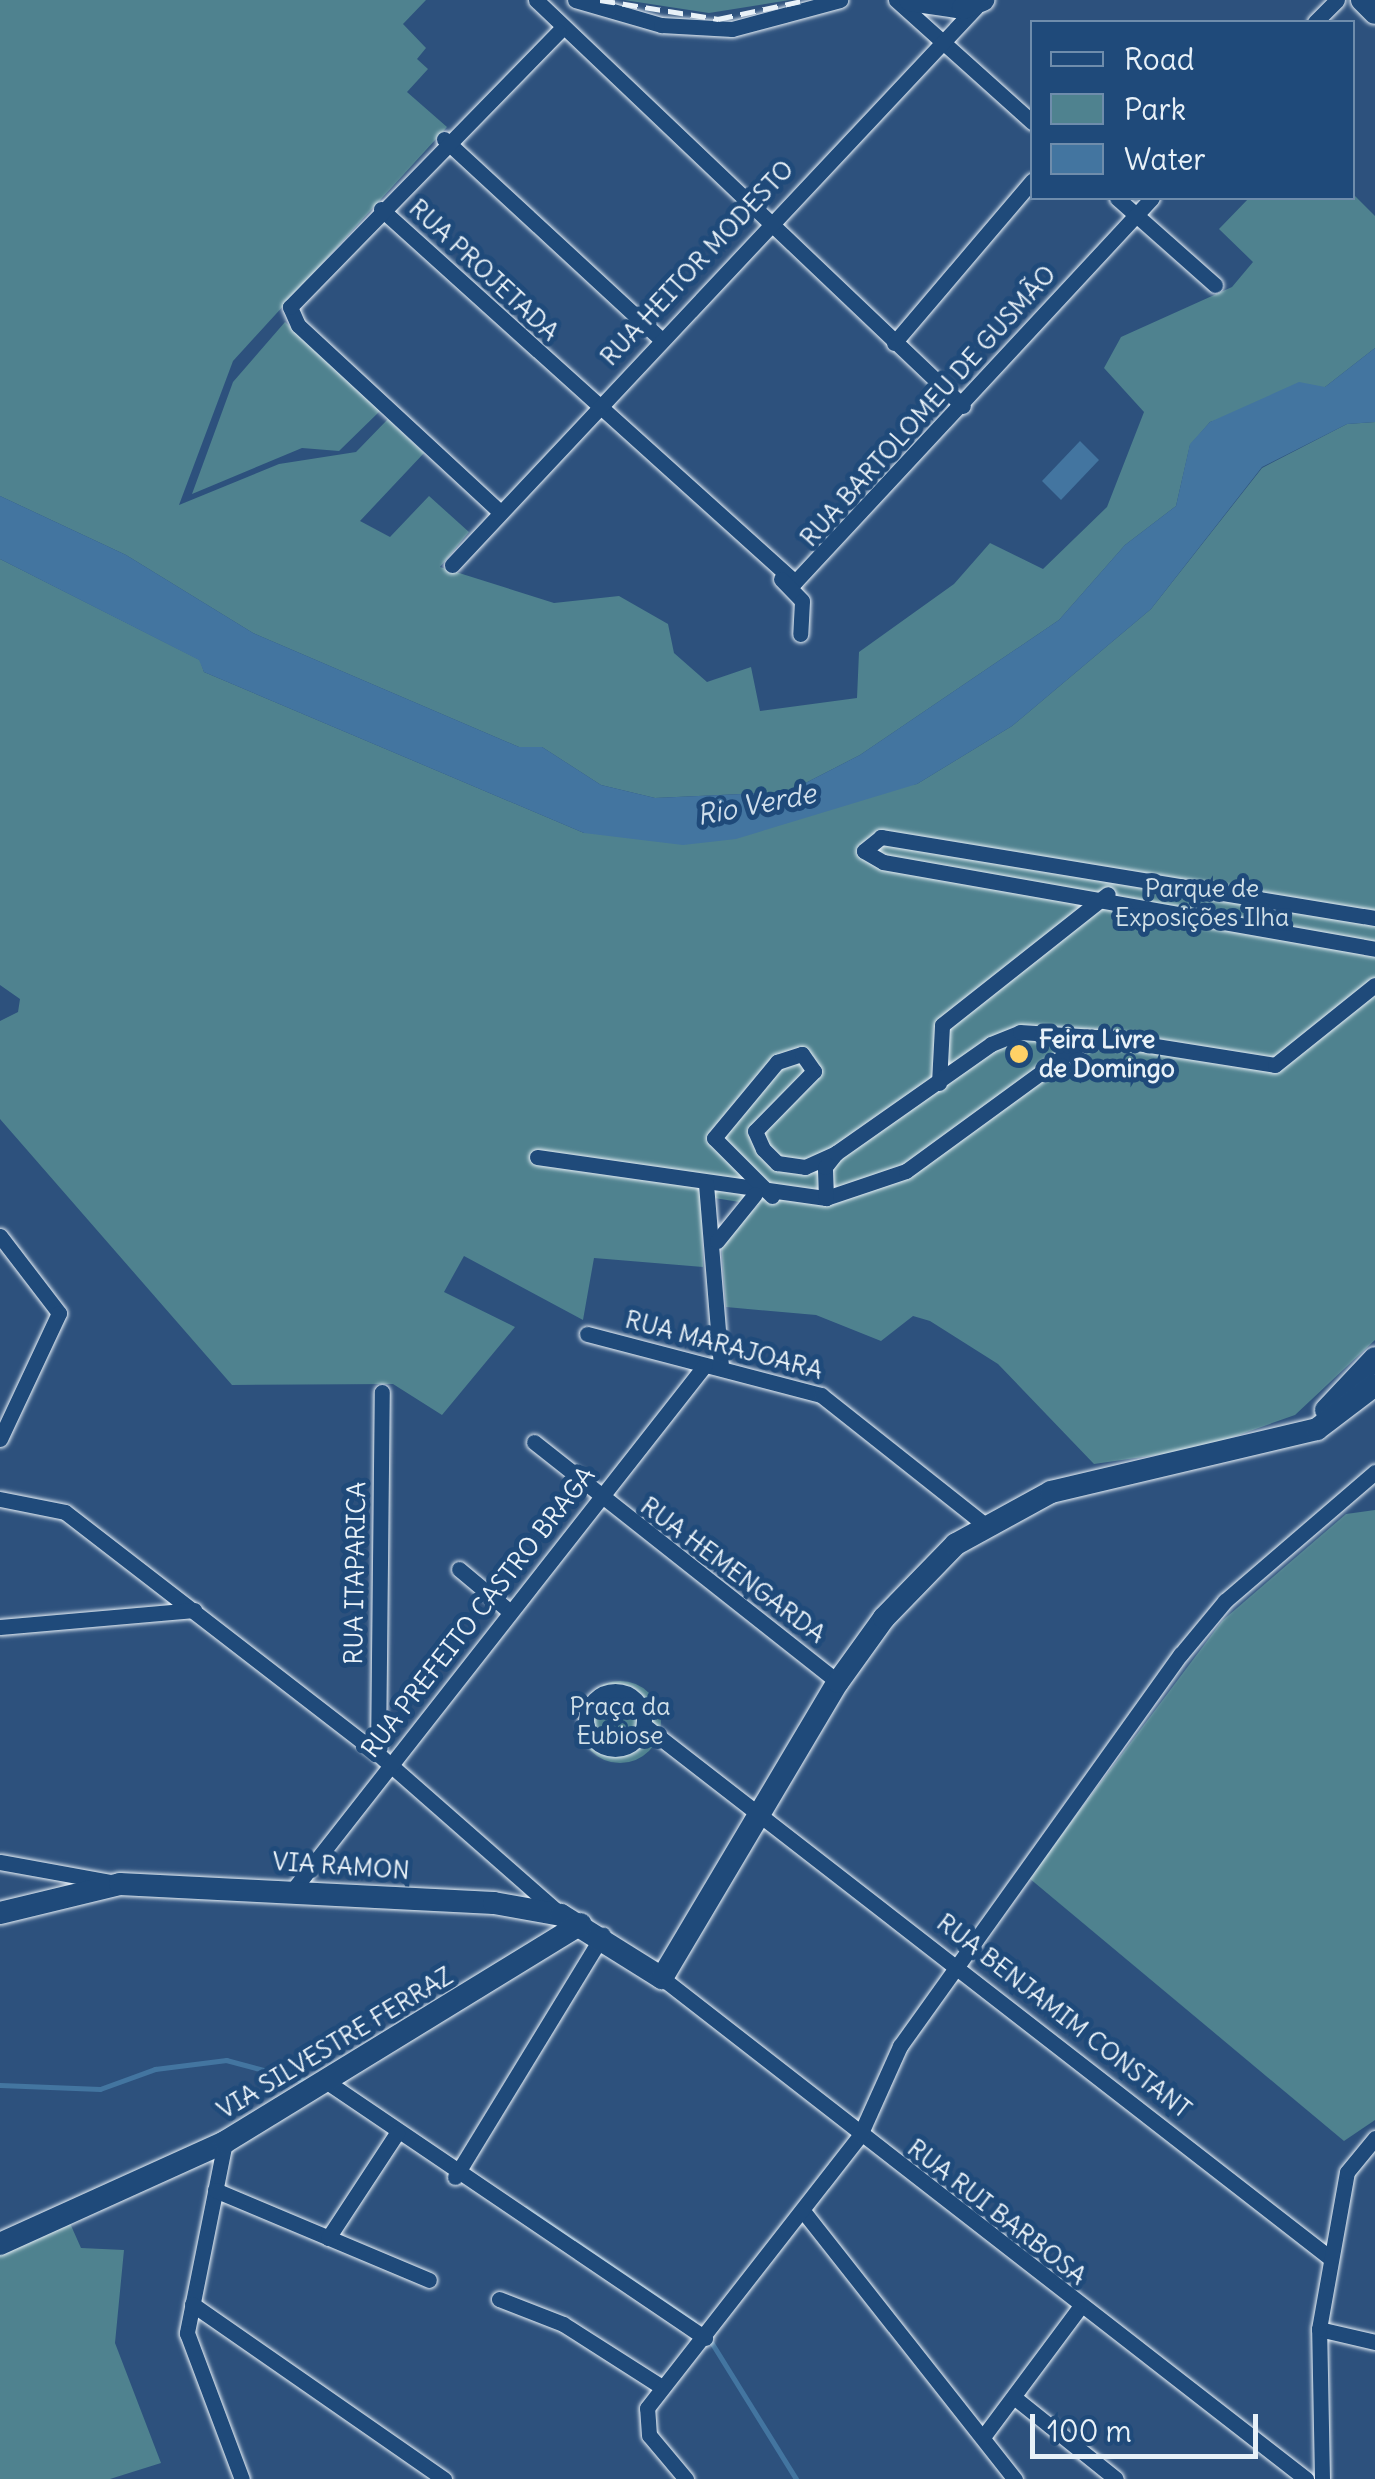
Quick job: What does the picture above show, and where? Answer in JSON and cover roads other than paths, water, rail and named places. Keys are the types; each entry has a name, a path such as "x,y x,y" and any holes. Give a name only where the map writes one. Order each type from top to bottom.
{"main road":[{"path":"910,0 981,2"},
{"path":"1362,0 1375,13"},
{"path":"1272,1442 1324,1412 1375,1358"},
{"path":"662,1978 764,1815 838,1682 906,1592 985,1524 1077,1484 1272,1442 1331,1422 1375,1385"},
{"name":"VIA RAMON","path":"0,1912 120,1884 292,1890 571,1919 603,1936 662,1978"},
{"name":"VIA SILVESTRE FERRAZ","path":"0,2244 226,2142 330,2084 571,1919"}],"street":[{"path":"536,0 559,31 963,406"},
{"path":"575,0 662,24 732,29 840,0"},
{"path":"896,0 1030,120"},
{"path":"1318,20 1337,0"},
{"name":"RUA HEITOR MODESTO","path":"452,565 981,2"},
{"path":"500,512 290,314 444,139 559,31"},
{"path":"444,139 662,340"},
{"path":"894,343 1030,183"},
{"path":"1119,200 1215,285"},
{"name":"RUA BARTOLOMEU DE GUSMÃO","path":"781,578 806,578 1150,200"},
{"name":"RUA PROJETADA","path":"381,208 598,409"},
{"path":"598,409 802,601 800,634"},
{"path":"1375,918 881,837 865,846 883,862 1105,897 1375,949"},
{"path":"940,1083 942,1025 1105,897 1123,878"},
{"path":"764,1195 714,1138 776,1062 802,1054 814,1071 755,1131 762,1149 777,1163 805,1167 836,1153 1020,1032 1100,1038 1275,1065 1375,985"},
{"path":"536,1157 764,1195 826,1198 906,1171 1046,1063 1100,1038"},
{"path":"826,1198 825,1168 836,1153"},
{"path":"706,1184 717,1241 713,1366"},
{"path":"717,1241 764,1195"},
{"path":"0,1236 59,1313 0,1438"},
{"name":"RUA MARAJOARA","path":"587,1334 836,1403 985,1524"},
{"name":"RUA PREFEITO CASTRO BRAGA","path":"292,1890 597,1498 713,1366"},
{"name":"RUA ITAPARICA","path":"378,1754 382,1392"},
{"name":"RUA HEMENGARDA","path":"534,1442 597,1498 838,1682"},
{"path":"686,2479 649,2434 647,2408 860,2136 900,2046 1203,1626 1375,1472"},
{"path":"0,1498 44,1503 194,1610 378,1754 571,1919"},
{"path":"459,1569 509,1611"},
{"path":"0,1627 194,1610"},
{"name":"RUA BENJAMIM CONSTANT","path":"645,1726 960,1966 1330,2258"},
{"path":"0,1862 120,1884"},
{"path":"455,2176 603,1936"},
{"name":"RUA RUI BARBOSA","path":"662,1978 1079,2308 1306,2479"},
{"path":"330,2084 455,2176 599,2261 704,2338"},
{"path":"328,2238 397,2133"},
{"path":"1322,2479 1319,2329 1330,2258 1350,2164 1375,2138"},
{"path":"226,2142 192,2304 189,2343 242,2479"},
{"path":"215,2190 429,2280"},
{"path":"803,2211 1013,2478"},
{"path":"499,2299 563,2324 662,2388"},
{"path":"192,2304 444,2479"},
{"path":"983,2437 1079,2308"},
{"path":"1319,2329 1375,2342"},
{"path":"1015,2398 1116,2479"}],"water":[{"name":"Rio Verde","path":"1375,348 1375,422 1347,424 1262,467 1151,609 1012,726 917,784 736,839 683,845 584,833 204,672 199,660 0,559 0,496 126,555 253,633 519,747 542,747 601,785 655,798 788,792 860,755 1059,620 1125,545 1176,506 1190,444 1210,422 1299,382 1325,387"},
{"path":"1080,441 1099,460 1061,500 1042,481"}],"waterway":[{"path":"0,2085 100,2089 155,2069 226,2060 308,2082"},
{"path":"526,2208 694,2322"},
{"path":"708,2337 796,2479"}],"railway":[{"path":"600,0 718,19 807,0"}],"place":[{"name":"Feira Livre de Domingo","path":"1019,1054"}],"park label":[{"name":"Parque de Exposições Ilha","path":"1202,904"},
{"name":"Praça da Eubiose","path":"620,1722"}]}
